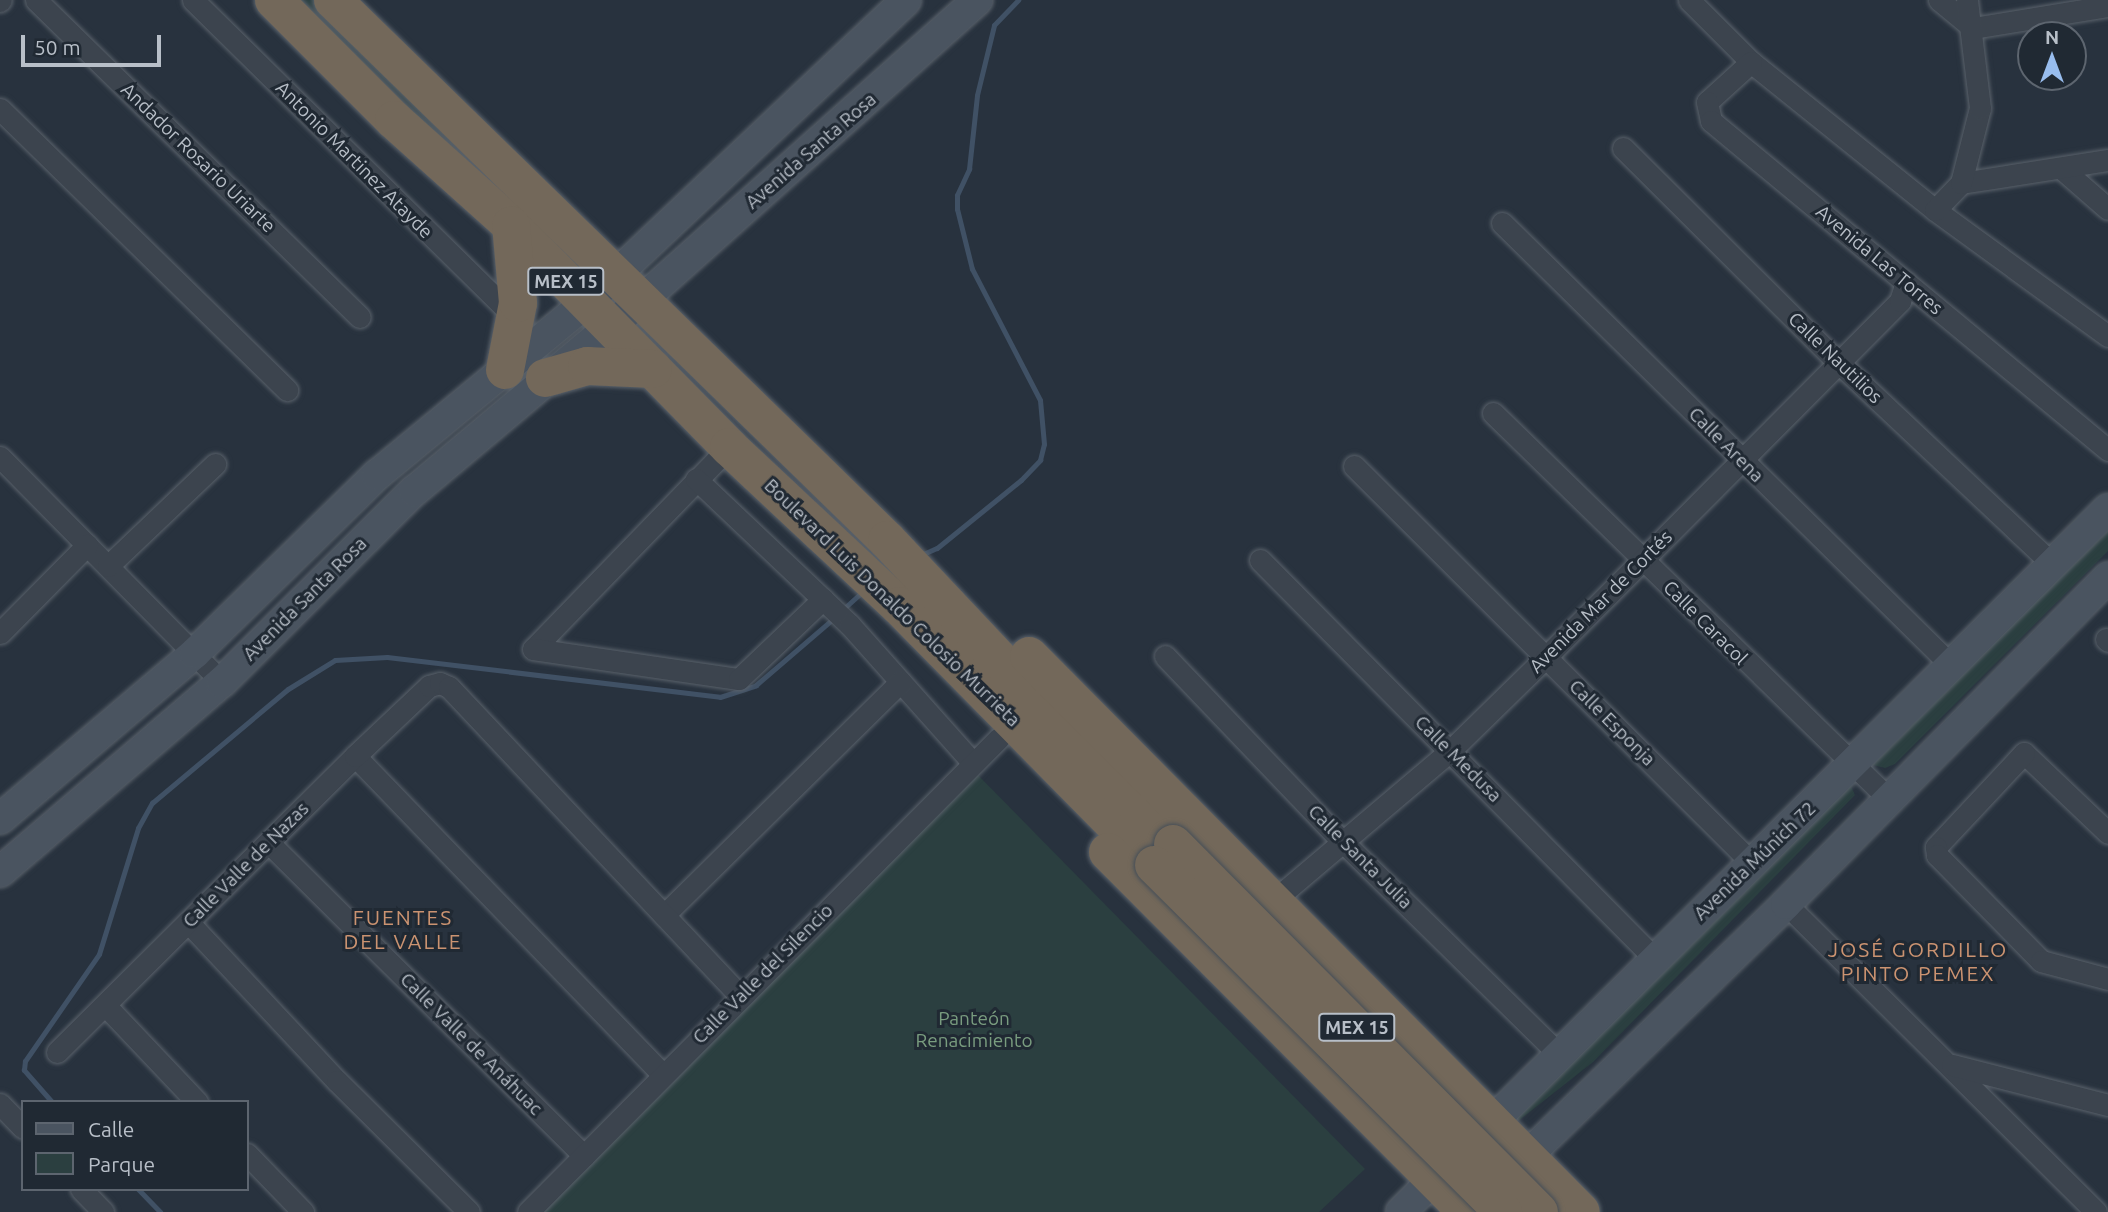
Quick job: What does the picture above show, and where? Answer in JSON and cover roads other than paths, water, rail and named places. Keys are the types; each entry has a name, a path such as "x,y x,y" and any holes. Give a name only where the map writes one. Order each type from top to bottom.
{"highway":[{"name":"Boulevard Luis Donaldo Colosio Murrieta","path":"274,0 394,120 511,225 729,447 1163,854 1539,1212"},
{"name":"Boulevard Luis Donaldo Colosio Murrieta","path":"333,0 887,540 1163,854 1503,1212"},
{"name":"MEX 15","path":"505,370 516,319 511,225"},
{"path":"545,378 587,366 653,369"},
{"path":"926,582 971,601 1273,901 1415,1049 1581,1212"},
{"path":"892,600 905,639 986,750 1352,1098 1467,1212"},
{"path":"1352,1098 1380,1103 1404,1096 1417,1075 1415,1049"},
{"name":"Avenida Múnich 72","path":"1433,1180 1490,1124"},
{"path":"1474,1212 1525,1157"},
{"path":"1546,1212 1570,1212"}],"main road":[{"path":"628,288 906,0"},
{"name":"Avenida Santa Rosa","path":"628,288 978,0"},
{"name":"MEX 15","path":"598,314 628,288"},
{"name":"Avenida Santa Rosa","path":"0,819 195,653 377,475 505,370 598,314"},
{"name":"Avenida Santa Rosa","path":"0,872 222,682 414,491 545,378 598,314"},
{"name":"Avenida Múnich 72","path":"1490,1124 1751,862 1852,767 2051,563 2108,509"},
{"path":"1525,1157 1786,904 2108,578"},
{"name":"Avenida Múnich 72","path":"1401,1212 1433,1180"}],"street":[{"name":"Andador Rosario Uriarte","path":"36,0 360,317"},
{"name":"Antonio Martinez Atayde","path":"193,0 516,319"},
{"path":"1689,0 1751,62 1935,210 2108,336"},
{"path":"1939,0 1973,28 2108,6"},
{"path":"1935,210 1961,183 1981,93 1968,0"},
{"name":"Avenida Las Torres","path":"1751,62 1707,102 1711,121 2108,450"},
{"path":"0,109 287,390"},
{"name":"Calle Nautilios","path":"1623,148 1837,361 2051,563"},
{"path":"1961,183 2108,160"},
{"path":"2061,168 2108,209"},
{"name":"Calle Arena","path":"1502,223 1952,666"},
{"name":"Avenida Mar de Cortés","path":"1273,901 1450,751 1642,561 1837,361 1900,301 1906,282"},
{"name":"Calle Caracol","path":"1493,413 1852,767 1890,800"},
{"path":"729,447 532,646 536,651 739,679 836,611"},
{"path":"0,457 222,682"},
{"path":"108,566 215,464"},
{"name":"Calle Esponja","path":"1354,466 1751,862"},
{"path":"696,479 836,611 900,682 986,750"},
{"path":"4,620 87,545"},
{"name":"Calle Medusa","path":"1260,560 1655,959"},
{"name":"Calle Santa Julia","path":"1165,656 1342,841 1559,1054"},
{"path":"740,996 664,915 900,682"},
{"name":"Calle Valle de Nazas","path":"57,1052 429,685 440,683 449,687 664,915"},
{"name":"Calle Valle del Silencio","path":"528,1212 986,750"},
{"path":"2108,833 2030,754 2018,755 1936,847 1937,855 2041,961 2108,979"},
{"path":"355,756 663,1075"},
{"name":"Calle Valle de Anáhuac","path":"269,843 584,1156"},
{"path":"1786,904 2096,1212"},
{"path":"188,922 337,1081 469,1212"},
{"path":"105,1005 195,1100"},
{"path":"1950,1065 2108,1105"},
{"path":"0,1104 21,1126"},
{"path":"248,1155 303,1212"},
{"path":"83,1191 103,1212"}],"waterway":[{"path":"921,555 937,548 1021,480 1040,460 1044,444 1040,400 972,269 957,209 957,195 969,169 977,95 994,25 1018,0"},
{"path":"841,611 862,592"},
{"path":"50,1100 24,1070 25,1061 99,954 138,828 152,803 288,689 335,660 387,657 720,697 756,685 834,618"},
{"path":"140,1191 160,1212"}],"district":[{"name":"FUENTES DEL VALLE","path":"403,929"},
{"name":"JOSÉ GORDILLO PINTO PEMEX","path":"1918,961"}],"park label":[{"name":"Panteón Renacimiento","path":"974,1030"}]}
